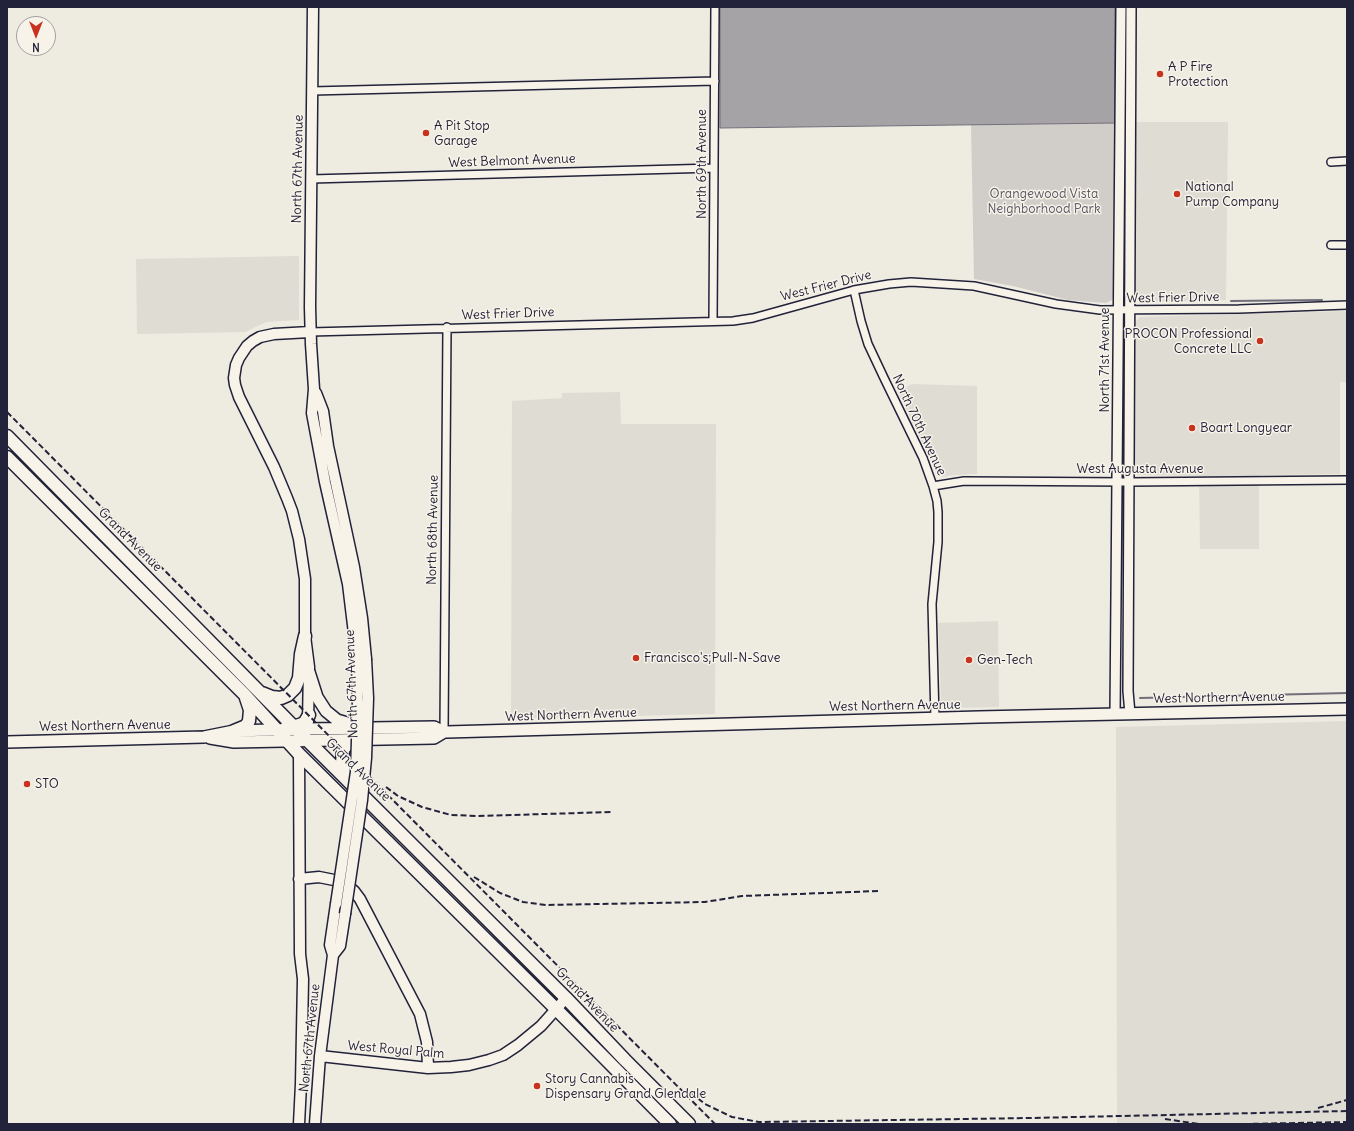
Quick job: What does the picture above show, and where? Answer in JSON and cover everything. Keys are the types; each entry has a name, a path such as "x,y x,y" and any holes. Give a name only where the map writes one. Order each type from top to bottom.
{"highway":[{"name":"Grand Avenue","path":"7,436 566,998 689,1124"},
{"path":"7,457 245,696 299,754 670,1124"},
{"path":"262,693 272,697 281,698 288,695 295,688 299,678 301,654 305,636"},
{"path":"234,731 246,726 249,721 250,710 245,696"},
{"path":"268,721 302,732 309,715"},
{"path":"360,792 345,772 342,759 345,747 352,741 361,739"}],"main road":[{"name":"North 67th Avenue","path":"313,7 310,332 314,390 312,413 325,482 348,584 355,635 362,658 368,698 366,758 362,800 340,946 333,955"},
{"path":"309,715 309,659 305,636 304,565 292,511 274,467 239,397 234,378 239,358 247,346 253,341 260,337 274,334 310,332"},
{"name":"North 67th Avenue","path":"315,1124 320,1056 333,955 330,945 356,772 358,709 362,658"},
{"path":"309,672 317,697 322,707 331,716 343,723 376,728"},
{"name":"West Northern Avenue","path":"204,737 234,742 287,741 302,732 312,735 322,729 434,727 444,732 1347,709"},
{"name":"West Northern Avenue","path":"7,742 204,737 234,731 277,730 361,739 434,738 444,732"},
{"path":"299,754 302,732"},
{"name":"North 67th Avenue","path":"299,754 300,954 303,979 299,1124"},
{"path":"299,879 319,878 339,881 354,891 360,898 420,1014 427,1042 428,1068"},
{"name":"West Royal Palm","path":"320,1056 428,1068 469,1065 489,1060 503,1054 528,1038 566,998"}],"street":[{"name":"North 69th Avenue","path":"713,321 715,7"},
{"name":"North 71st Avenue","path":"1115,714 1121,7"},
{"name":"North 71st Avenue","path":"1130,714 1128,701 1131,7"},
{"path":"312,91 715,81"},
{"path":"1331,162 1347,161"},
{"name":"West Belmont Avenue","path":"311,179 714,168"},
{"path":"1119,219 1130,219"},
{"path":"1331,245 1347,245"},
{"name":"West Frier Drive","path":"310,332 447,327 733,321 753,318 854,290 904,283 954,284 989,288 1070,307 1118,310 1347,306"},
{"name":"North 70th Avenue","path":"854,290 868,344 923,458 933,486 937,507 938,542 932,604 935,719"},
{"name":"North 68th Avenue","path":"444,732 447,327"},
{"path":"1118,379 1130,379"},
{"name":"West Augusta Avenue","path":"933,486 964,481 1129,482 1347,480"}],"shaded area":[{"path":"720,7 1115,7 1115,123 720,128"},
{"path":"1135,122 1228,122 1226,300 1140,302 1134,297"},
{"path":"299,256 299,320 266,322 245,332 137,334 136,259"},
{"path":"1347,311 1347,382 1340,382 1340,474 1259,475 1259,549 1200,549 1199,476 1137,475 1133,470 1134,323 1140,317"},
{"path":"912,384 977,386 977,474 942,477 938,476 898,392"},
{"path":"620,392 621,424 716,424 715,714 511,719 512,401 562,398 562,393"},
{"path":"998,621 999,707 951,708 943,705 941,700 938,623"},
{"path":"1347,721 1347,1124 1117,1124 1116,727"}],"green space":[{"name":"Orangewood Vista Neighborhood Park","path":"1115,123 1114,293 1112,300 1106,303 1068,300 1013,286 974,279 971,124"}],"waterway":[{"path":"1231,301 1322,300"},
{"path":"1140,698 1347,693"}],"railway":[{"path":"7,412 715,1124"},
{"path":"386,787 398,796 422,807 451,815 477,816 613,812"},
{"path":"474,877 500,893 523,902 546,905 705,902 742,896 879,891"},
{"path":"691,1093 705,1104 732,1117 759,1122 1347,1111"},
{"path":"1318,1108 1347,1100"},
{"path":"1165,1119 1199,1124"},
{"path":"1244,1124 1347,1122"}],"place":[{"name":"A P Fire Protection","path":"1160,74"},
{"name":"A Pit Stop Garage","path":"426,133"},
{"name":"National Pump Company","path":"1177,194"},
{"name":"PROCON Professional Concrete LLC","path":"1260,341"},
{"name":"Boart Longyear","path":"1192,428"},
{"name":"Francisco's;Pull-N-Save","path":"636,658"},
{"name":"Gen-Tech","path":"969,660"},
{"name":"STO","path":"27,784"},
{"name":"Story Cannabis Dispensary Grand Glendale","path":"537,1086"}]}
